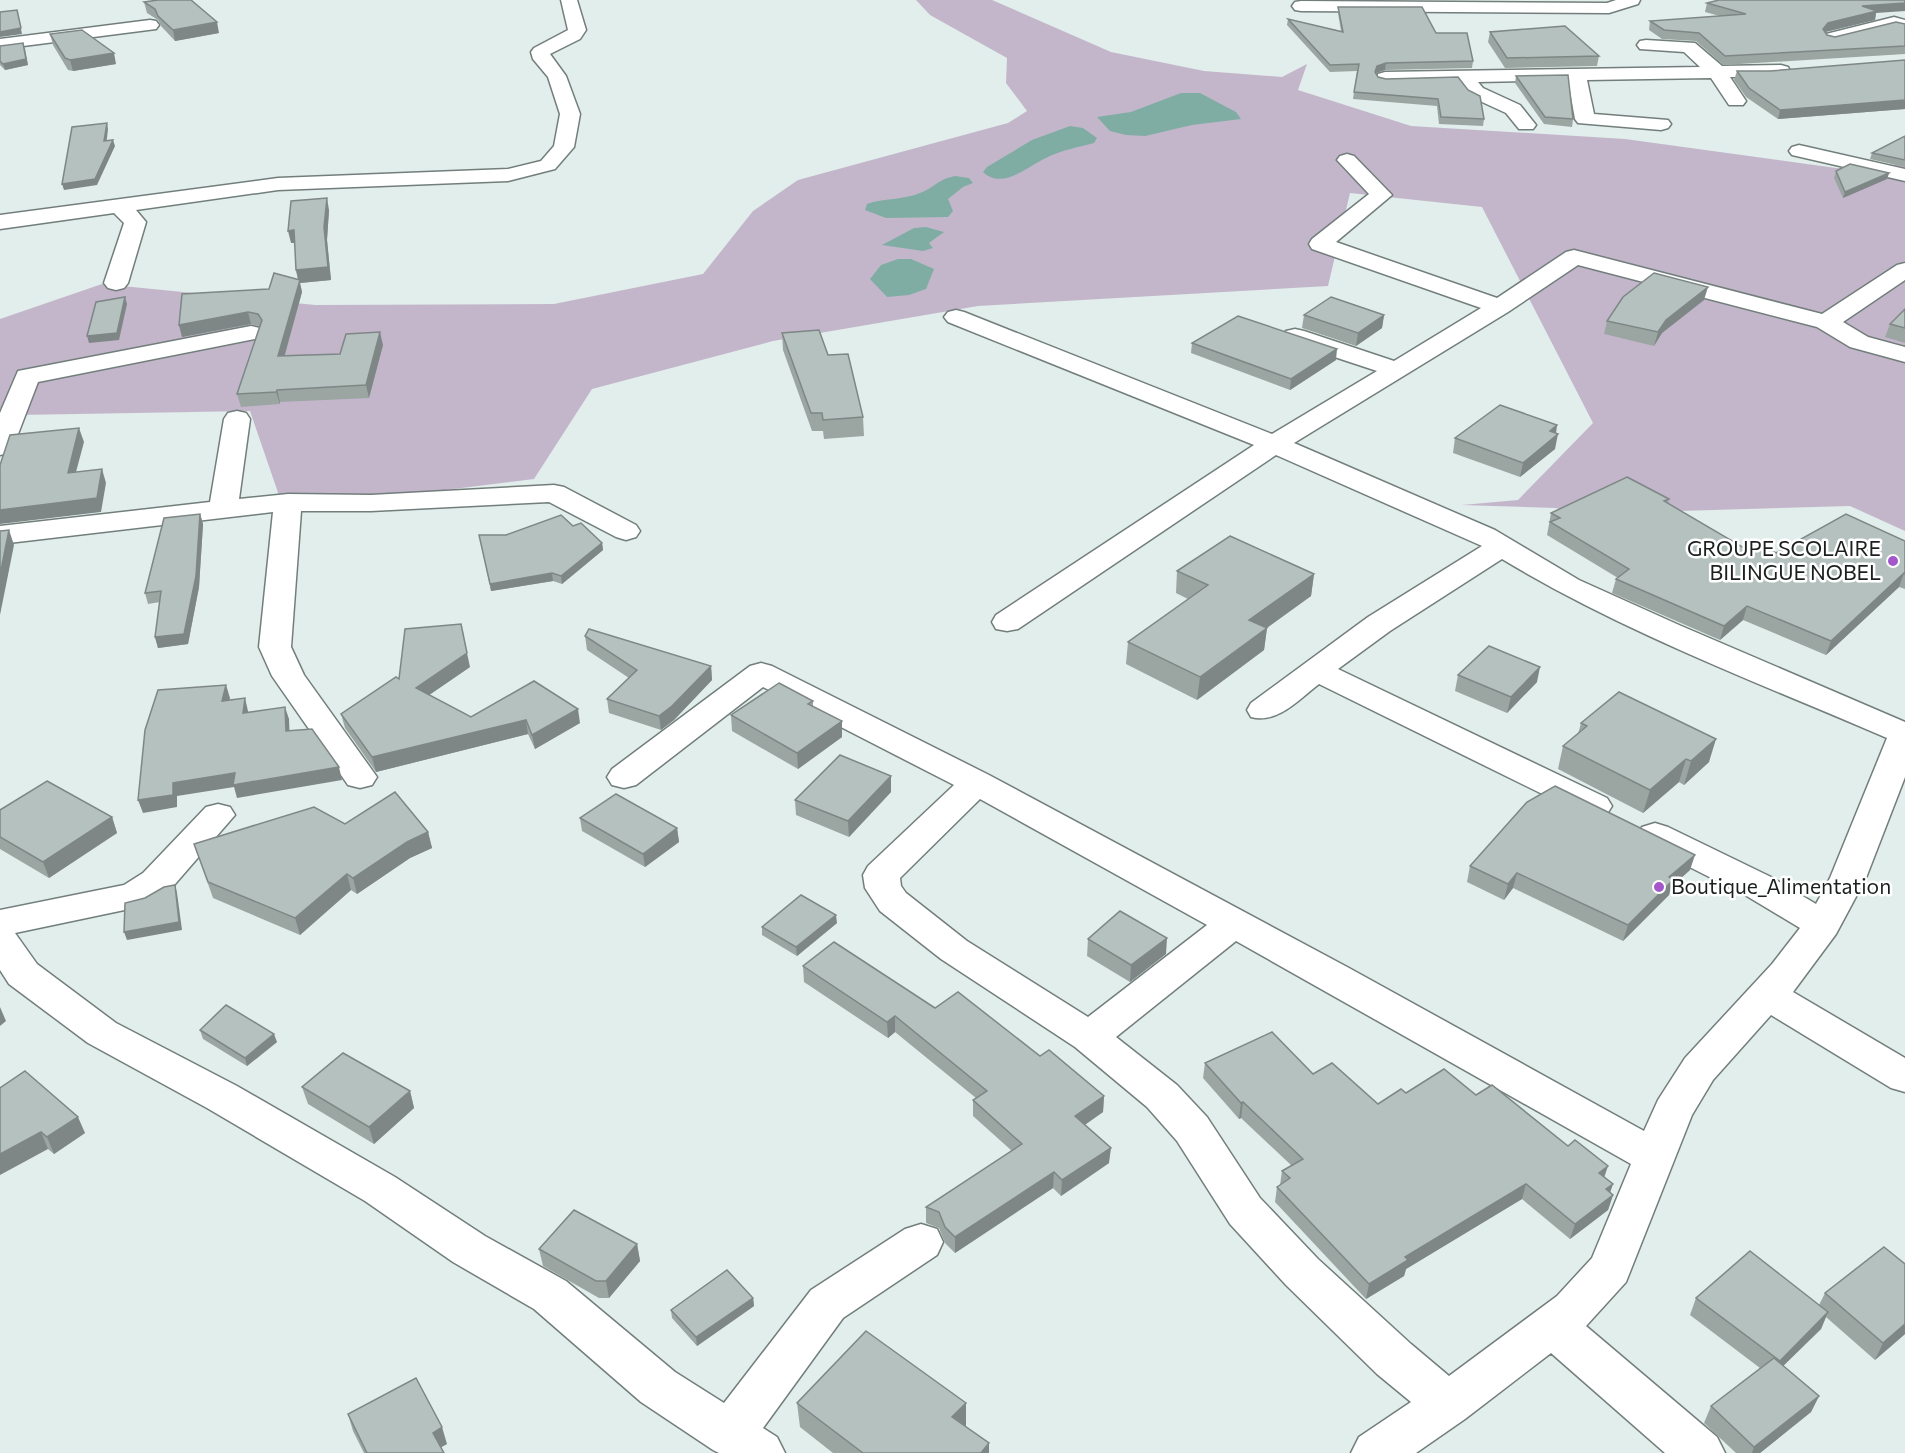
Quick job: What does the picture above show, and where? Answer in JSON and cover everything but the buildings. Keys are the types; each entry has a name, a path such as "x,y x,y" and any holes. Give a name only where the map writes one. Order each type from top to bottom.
{"street":[{"path":"0,222 278,184 508,175 548,165 564,147 570,114 557,76 542,59 540,52 574,35 577,30 569,0"},
{"path":"1549,0 1575,8"},
{"path":"1301,6 1609,8 1632,0"},
{"path":"1832,38 1894,22 1905,26"},
{"path":"0,44 150,26"},
{"path":"1646,45 1689,47 1717,72 1736,101"},
{"path":"1385,78 1768,72 1800,69"},
{"path":"1576,74 1585,119 1661,124"},
{"path":"1463,76 1476,92 1513,109 1526,125"},
{"path":"1799,151 1905,175"},
{"path":"1347,160 1381,195 1320,244 1500,307"},
{"path":"116,283 135,222 120,206"},
{"path":"1007,622 1274,444 1500,307 1574,257 1826,321 1859,342 1905,355"},
{"path":"1826,321 1905,270"},
{"path":"956,317 1274,444 1485,536 1568,586 1668,632 1905,734 1848,878 1823,925 1786,974 1699,1069 1673,1111 1653,1156 1610,1269 1573,1310 1448,1404 1376,1453"},
{"path":"1275,329 1397,370"},
{"path":"0,447 27,376 252,333"},
{"path":"223,509 237,419"},
{"path":"0,535 288,502 371,503 554,493 626,531"},
{"path":"288,502 275,647 288,676 360,777"},
{"path":"1263,710 1379,624 1502,546"},
{"path":"1317,671 1758,886 1823,925"},
{"path":"624,777 760,673 977,783 1653,1156"},
{"path":"977,783 881,875 883,888 893,902 954,950 1089,1037 1162,1096 1192,1129 1245,1211 1302,1272 1394,1359 1448,1404"},
{"path":"0,923 134,896 156,882 218,815"},
{"path":"1089,1037 1234,923"},
{"path":"0,940 24,974 102,1033 222,1097 380,1189 469,1249 550,1295 604,1344 658,1387 745,1443 827,1304 921,1242"},
{"path":"1766,994 1905,1077"},
{"path":"1551,1325 1700,1453"}],"shaded area":[{"path":"916,0 992,0 1111,52 1204,71 1282,77 1307,64 1298,90 1411,126 1625,139 1836,168 1905,164 1905,531 1850,506 1679,511 1666,526 1555,508 1462,505 1518,500 1593,423 1482,207 1350,193 1328,286 978,306 773,341 592,389 534,479 284,510 250,411 17,415 0,408 0,319 102,284 315,305 554,304 703,274 753,211 798,180 1008,123 1027,111 1006,83 1007,58 930,15"},
{"path":"1181,93 1200,93 1236,112 1241,119 1192,125 1145,136 1110,131 1097,117 1131,112"},
{"path":"1070,126 1083,128 1097,138 1094,143 1053,155 1007,178 991,177 983,172 987,167 1032,140"},
{"path":"955,176 969,178 973,183 963,187 948,199 953,211 948,217 886,218 865,210 867,204 914,195 944,179"},
{"path":"926,227 944,232 929,243 933,248 923,251 882,245 914,228"},
{"path":"898,259 911,259 934,269 926,289 909,295 887,297 870,279 881,265"}],"place":[{"name":"GROUPE SCOLAIRE BILINGUE NOBEL","path":"1893,561"},
{"name":"Boutique_Alimentation","path":"1659,887"}]}
